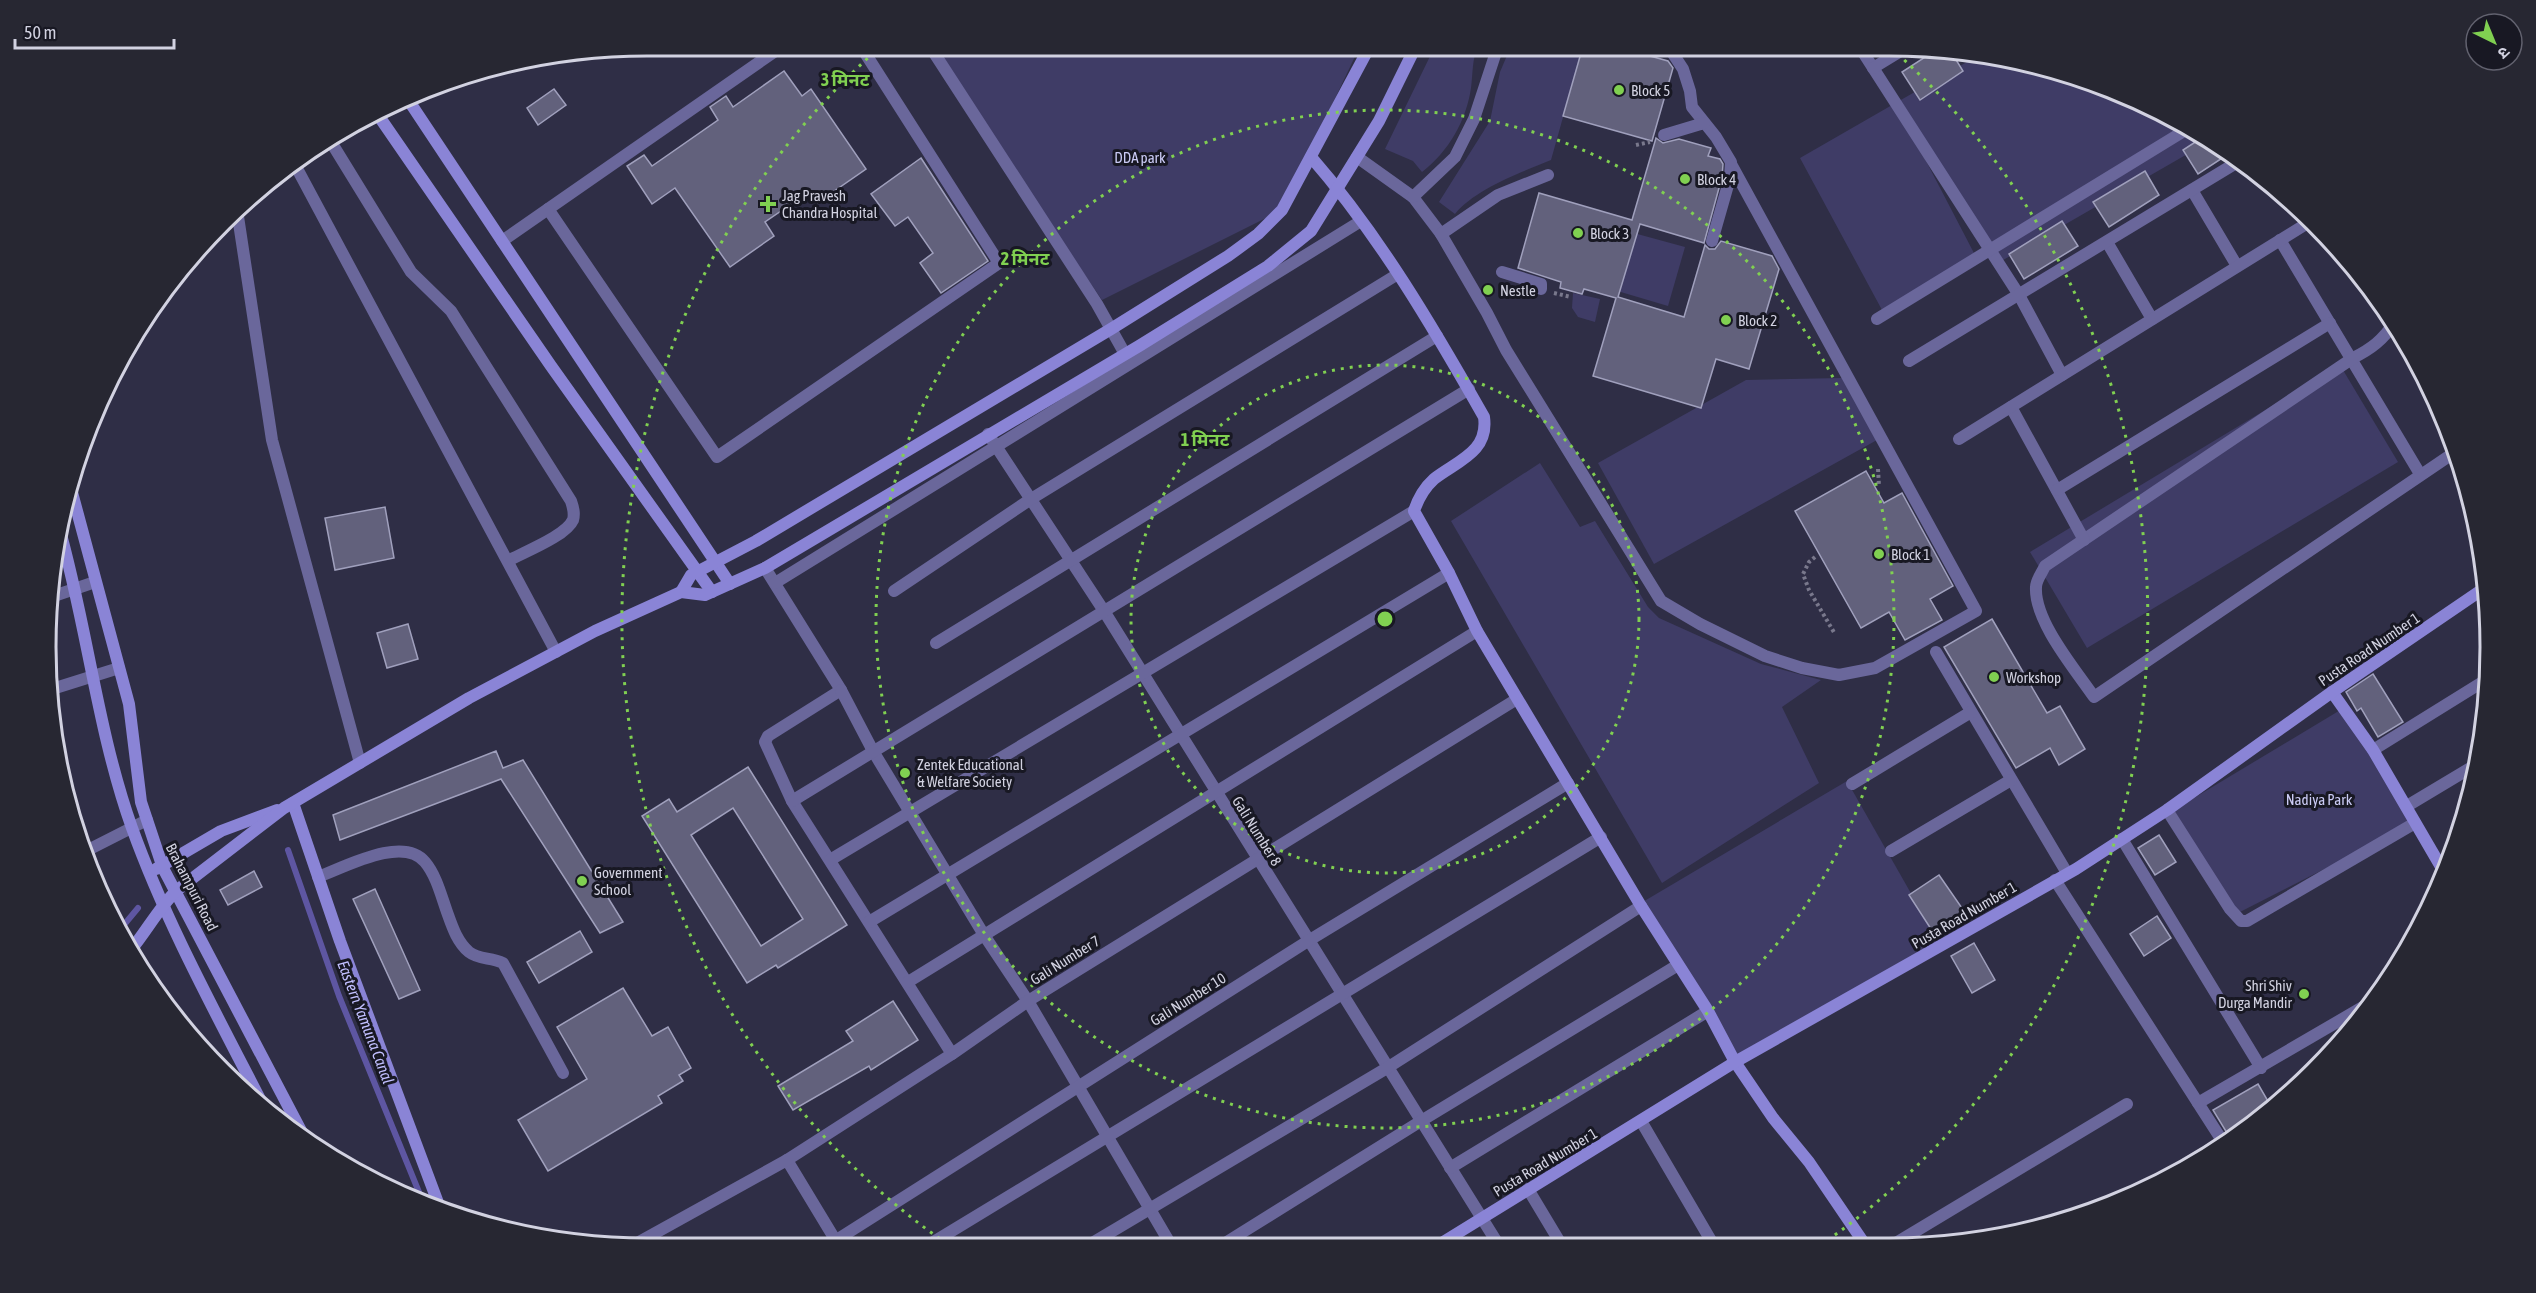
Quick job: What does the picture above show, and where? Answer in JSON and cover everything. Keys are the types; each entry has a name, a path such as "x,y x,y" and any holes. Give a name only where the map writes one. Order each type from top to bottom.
{"street":[{"path":"502,241 768,56"},
{"path":"548,208 717,457 999,263 867,56"},
{"path":"936,56 1111,328 1125,354"},
{"path":"681,592 691,575 766,535 1111,328 1228,256 1258,234 1282,210 1365,56"},
{"path":"136,944 162,906 176,891 289,805 468,699 595,631 681,592 705,595 765,567 1125,354 1268,266 1311,231 1379,121 1411,56"},
{"path":"1413,197 1455,157 1474,119 1495,56"},
{"path":"1357,157 1413,197 1441,234 1506,350 1661,601 1700,624 1764,656 1802,668 1839,675 1875,668 1976,611 1716,137 1692,107 1683,69 1675,56"},
{"path":"1866,56 2019,295 2062,375"},
{"path":"1874,68 1892,56"},
{"path":"411,104 730,584"},
{"path":"380,119 531,337 712,592"},
{"path":"1660,138 1704,123"},
{"path":"1877,319 2181,133"},
{"path":"333,146 411,272 452,311 572,501 574,513 572,522 562,532 508,561"},
{"path":"830,860 1414,511 1420,495 1433,480 1471,454 1484,436 1486,430 1484,417 1437,336 1398,274 1338,188 1311,157"},
{"path":"1712,241 1731,178 1731,164"},
{"path":"1909,361 2232,165"},
{"path":"298,170 556,652"},
{"path":"1441,234 1498,195 1548,175"},
{"path":"2192,190 2237,266"},
{"path":"238,220 272,440 360,763"},
{"path":"775,583 1361,221"},
{"path":"1959,439 2303,226"},
{"path":"2280,240 2353,358 2420,474"},
{"path":"2107,242 2152,319"},
{"path":"1502,272 1541,284 1541,289"},
{"path":"894,591 1031,500 1398,274"},
{"path":"2057,490 2330,323"},
{"path":"2389,331 2378,344 2353,358 2045,566 2035,584 2036,604 2050,632 2094,697 2449,456"},
{"path":"936,643 1437,336"},
{"path":"792,801 1469,389"},
{"path":"2011,407 2084,540"},
{"name":"Gali Number 8","path":"988,434 1104,611 1215,793 1494,1238"},
{"name":"Brahampuri Road","path":"74,501 129,704 141,802 163,865 297,1123"},
{"path":"1414,511 1449,573 1477,631 1641,906 1708,1011 1735,1062 1773,1118 1815,1171 1861,1238"},
{"name":"Brahampuri Road","path":"64,550 92,676 132,827 162,906 255,1089"},
{"path":"765,567 841,690 873,751 912,812 984,935 1028,1001 1167,1238"},
{"path":"869,922 1449,573"},
{"path":"58,594 95,582"},
{"name":"Pusta Road Number 1","path":"1449,1238 1735,1062 2067,873 2167,810 2332,692 2477,593"},
{"path":"908,982 1477,631"},
{"path":"1936,652 2067,873"},
{"path":"57,687 119,668"},
{"path":"2373,750 2479,684"},
{"path":"841,690 766,738 766,745 792,801 952,1054"},
{"path":"2332,692 2373,750 2440,862"},
{"name":"Gali Number 7","path":"646,1238 787,1160 952,1054 1028,1001 1517,699"},
{"path":"1852,784 1971,712"},
{"path":"2407,806 2467,770"},
{"path":"1892,851 2011,780"},
{"name":"Gali Number 10","path":"843,1238 1077,1086 1308,941 1568,783"},
{"path":"150,873 221,831 289,805"},
{"path":"289,805 318,877 436,1199"},
{"path":"2167,810 2230,909 2241,921 2247,921 2415,823"},
{"path":"91,848 147,820"},
{"path":"940,1238 1601,837"},
{"path":"2122,838 2261,1068"},
{"path":"318,877 388,851 412,851 424,861 434,877 460,943 469,952 481,958 496,959 503,963 563,1073"},
{"path":"2055,880 2220,1137"},
{"path":"1101,1238 1388,1068 1641,906"},
{"path":"1233,1238 1678,965"},
{"path":"1450,1168 1708,1011"},
{"path":"2198,1103 2352,1014"},
{"path":"1906,1237 2127,1104"},
{"path":"1641,1121 1709,1238"},
{"path":"787,1160 831,1238"},
{"path":"1528,1189 1557,1238"}],"path":[{"path":"1636,146 1660,138"},
{"path":"1815,557 1809,562 1803,574 1809,590 1835,634"}],"green space":[{"name":"DDA park","path":"936,56 1355,56 1282,210 1102,300"},
{"path":"1430,56 1475,56 1469,100 1465,112 1455,134 1432,164 1422,172 1413,161 1385,149"},
{"path":"1507,56 1580,56 1551,160 1487,189 1455,214 1439,202 1490,121 1500,72"},
{"path":"1968,61 2042,76 2116,100 2151,116 2202,145 1998,263 1901,113 1975,255 1882,310 1800,158"},
{"path":"1630,232 1685,247 1668,306 1614,290"},
{"path":"1573,293 1600,299 1595,322 1578,317 1572,308"},
{"path":"2340,365 2398,462 2087,648 2030,552"},
{"path":"1842,378 1877,440 1654,564 1598,463 1746,380"},
{"path":"1540,463 1580,527 1595,521 1648,607 1659,618 1761,664 1821,680 1782,707 1819,783 1662,883 1451,521"},
{"name":"Nadiya Park","path":"2342,709 2415,823 2234,915 2174,810"},
{"path":"1847,781 1941,946 1732,1059 1641,903"}],"building":[{"name":"Block 5","path":"1580,56 1650,56 1668,61 1673,68 1652,141 1563,116"},
{"path":"1925,57 1956,60 1963,71 1920,100 1902,72"},
{"path":"784,71 802,96 811,89 866,169 817,203 809,192 765,222 774,236 730,267 675,188 652,204 627,166 644,155 652,166 718,120 710,107 726,96 733,107"},
{"path":"554,89 566,105 538,125 527,108"},
{"path":"1656,138 1663,143 1679,139 1711,148 1708,156 1720,159 1723,164 1722,177 1704,243 1640,224 1618,297 1684,317 1705,245 1709,249 1715,249 1721,241 1772,256 1779,269 1749,369 1716,359 1701,408 1593,376 1616,298 1584,289 1582,294 1560,288 1561,282 1518,268 1539,193 1632,220"},
{"path":"2196,142 2222,158 2198,174 2183,150"},
{"path":"921,158 988,261 941,293 920,263 933,253 908,217 895,226 871,194"},
{"path":"2145,171 2159,195 2109,227 2093,202"},
{"path":"2062,221 2078,246 2024,279 2009,254"},
{"name":"Block 1","path":"1866,471 1884,503 1902,493 1953,586 1930,599 1942,620 1905,640 1889,612 1861,628 1795,511"},
{"path":"385,507 394,558 335,570 325,518"},
{"name":"Workshop","path":"1992,619 2047,713 2060,706 2085,749 2059,765 2050,748 2016,768 1944,647"},
{"path":"408,624 418,659 387,668 377,633"},
{"path":"2373,674 2403,722 2378,737 2361,708 2357,711 2346,692"},
{"name":"Government School","path":"496,751 503,768 523,760 623,922 600,933 501,779 340,840 333,815"},
{"path":"748,767 847,925 778,968 776,965 747,983 642,816 669,799 677,812","holes":["733,808 803,919 761,946 691,835"]},
{"path":"2159,835 2176,862 2155,875 2138,848"},
{"path":"254,871 262,887 228,905 220,890"},
{"path":"1939,875 1964,911 1931,933 1931,929 1909,895"},
{"path":"375,889 420,990 399,999 353,899"},
{"path":"2157,916 2171,938 2144,956 2130,934"},
{"path":"580,931 592,952 539,983 527,962"},
{"path":"1974,943 1995,980 1972,993 1951,956"},
{"path":"623,988 652,1036 668,1027 691,1068 679,1075 683,1081 658,1096 662,1103 548,1171 518,1120 587,1079 557,1027"},
{"path":"893,1001 918,1040 871,1070 869,1066 793,1110 778,1086 853,1041 846,1031"},
{"path":"2258,1084 2267,1100 2226,1132 2213,1110"}],"waterway":[{"name":"Eastern Yamuna Canal","path":"288,850 339,996 419,1193"},
{"path":"125,924 138,908"}],"place":[{"name":"Block 5","path":"1619,90"},
{"name":"Block 4","path":"1685,179"},
{"name":"Jag Pravesh Chandra Hospital","path":"768,204"},
{"name":"Block 3","path":"1578,233"},
{"name":"Nestle","path":"1488,290"},
{"name":"Block 2","path":"1726,320"},
{"name":"Block 1","path":"1879,554"},
{"name":"Workshop","path":"1994,677"},
{"name":"Zentek Educational & Welfare Society","path":"905,773"},
{"name":"Government School","path":"582,881"},
{"name":"Shri Shiv Durga Mandir","path":"2304,994"}]}
